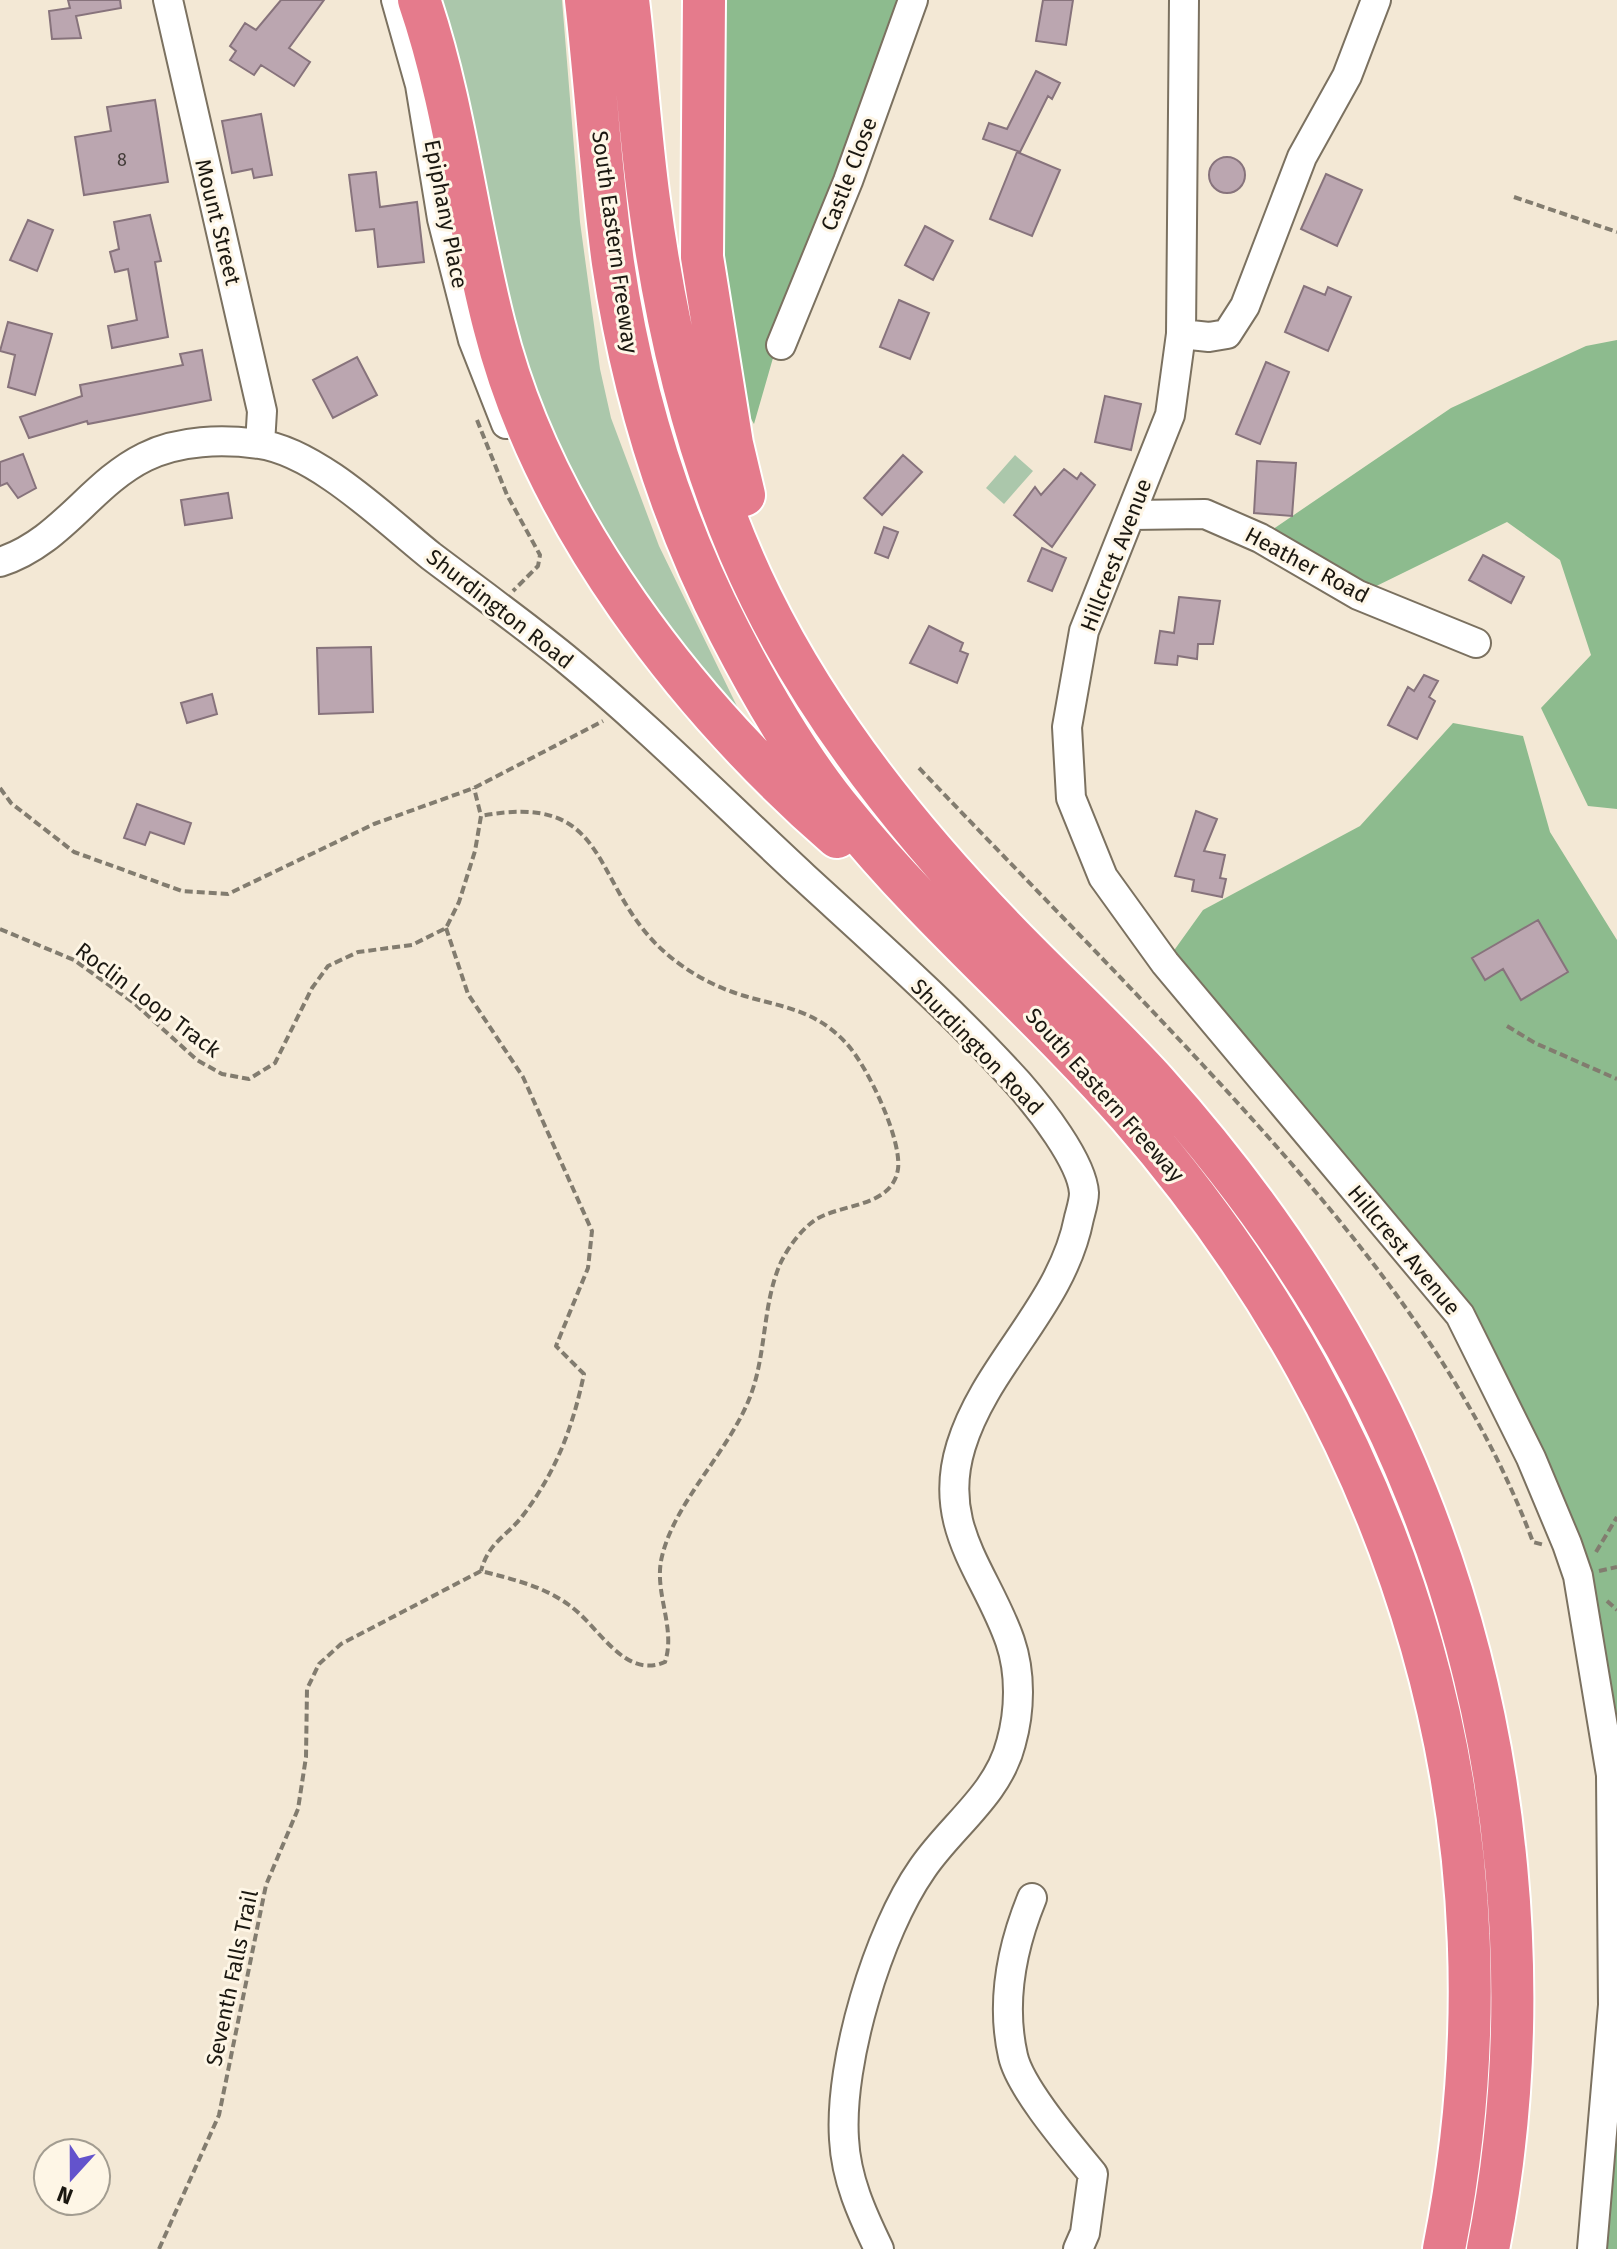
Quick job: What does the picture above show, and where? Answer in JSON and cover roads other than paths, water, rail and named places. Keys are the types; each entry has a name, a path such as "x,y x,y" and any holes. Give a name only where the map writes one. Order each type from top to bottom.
{"highway":[{"path":"419,0 445,90 497,336 526,419 576,524 642,628 702,700 821,823 983,965"},
{"name":"South Eastern Freeway","path":"586,0 613,262 633,371 660,471 730,633 782,723 839,809 911,891 1058,1038 1130,1116 1198,1200 1261,1288 1314,1376 1362,1474 1399,1572 1429,1673 1452,1777 1465,1884 1471,1993 1467,2095 1444,2249"},
{"name":"South Eastern Freeway","path":"628,0 648,195 664,297 687,396 718,499 761,598 812,688 870,774 937,856 1008,934 1085,1007 1231,1171 1285,1246 1355,1365 1417,1494 1451,1594 1478,1696 1497,1798 1509,1901 1511,2011 1506,2117 1488,2249"},
{"path":"704,0 702,257 741,489 781,591 937,856"}],"street":[{"name":"Mount Street","path":"168,0 262,411 260,444"},
{"name":"Epiphany Place","path":"396,0 422,97 442,219 485,376 506,424"},
{"name":"Castle Close","path":"781,345 848,181 913,0"},
{"name":"Hillcrest Avenue","path":"1184,0 1181,334 1170,415 1084,631 1067,727 1071,798 1103,877 1165,963 1460,1315 1531,1458 1567,1544 1578,1576 1611,1775 1613,2005 1609,2166 1592,2249"},
{"path":"1181,334 1209,337 1227,334 1245,306 1302,157 1347,76 1376,0"},
{"name":"Shurdington Road","path":"0,562 25,554 54,533 144,457 192,442 260,444 289,452 340,484 564,657 618,704 887,954 1018,1083 1062,1139 1084,1190 1073,1249 1041,1310 979,1404 960,1449 954,1510 974,1569 1010,1643 1019,1693 1010,1749 979,1804 922,1869 886,1935 847,2066 844,2140 854,2197 879,2249"},
{"name":"Heather Road","path":"1132,515 1205,514 1260,538 1358,595 1476,643"},
{"path":"1032,1898 1018,1931 1009,1983 1013,2058 1048,2119 1093,2174 1085,2233 1078,2249"}]}
